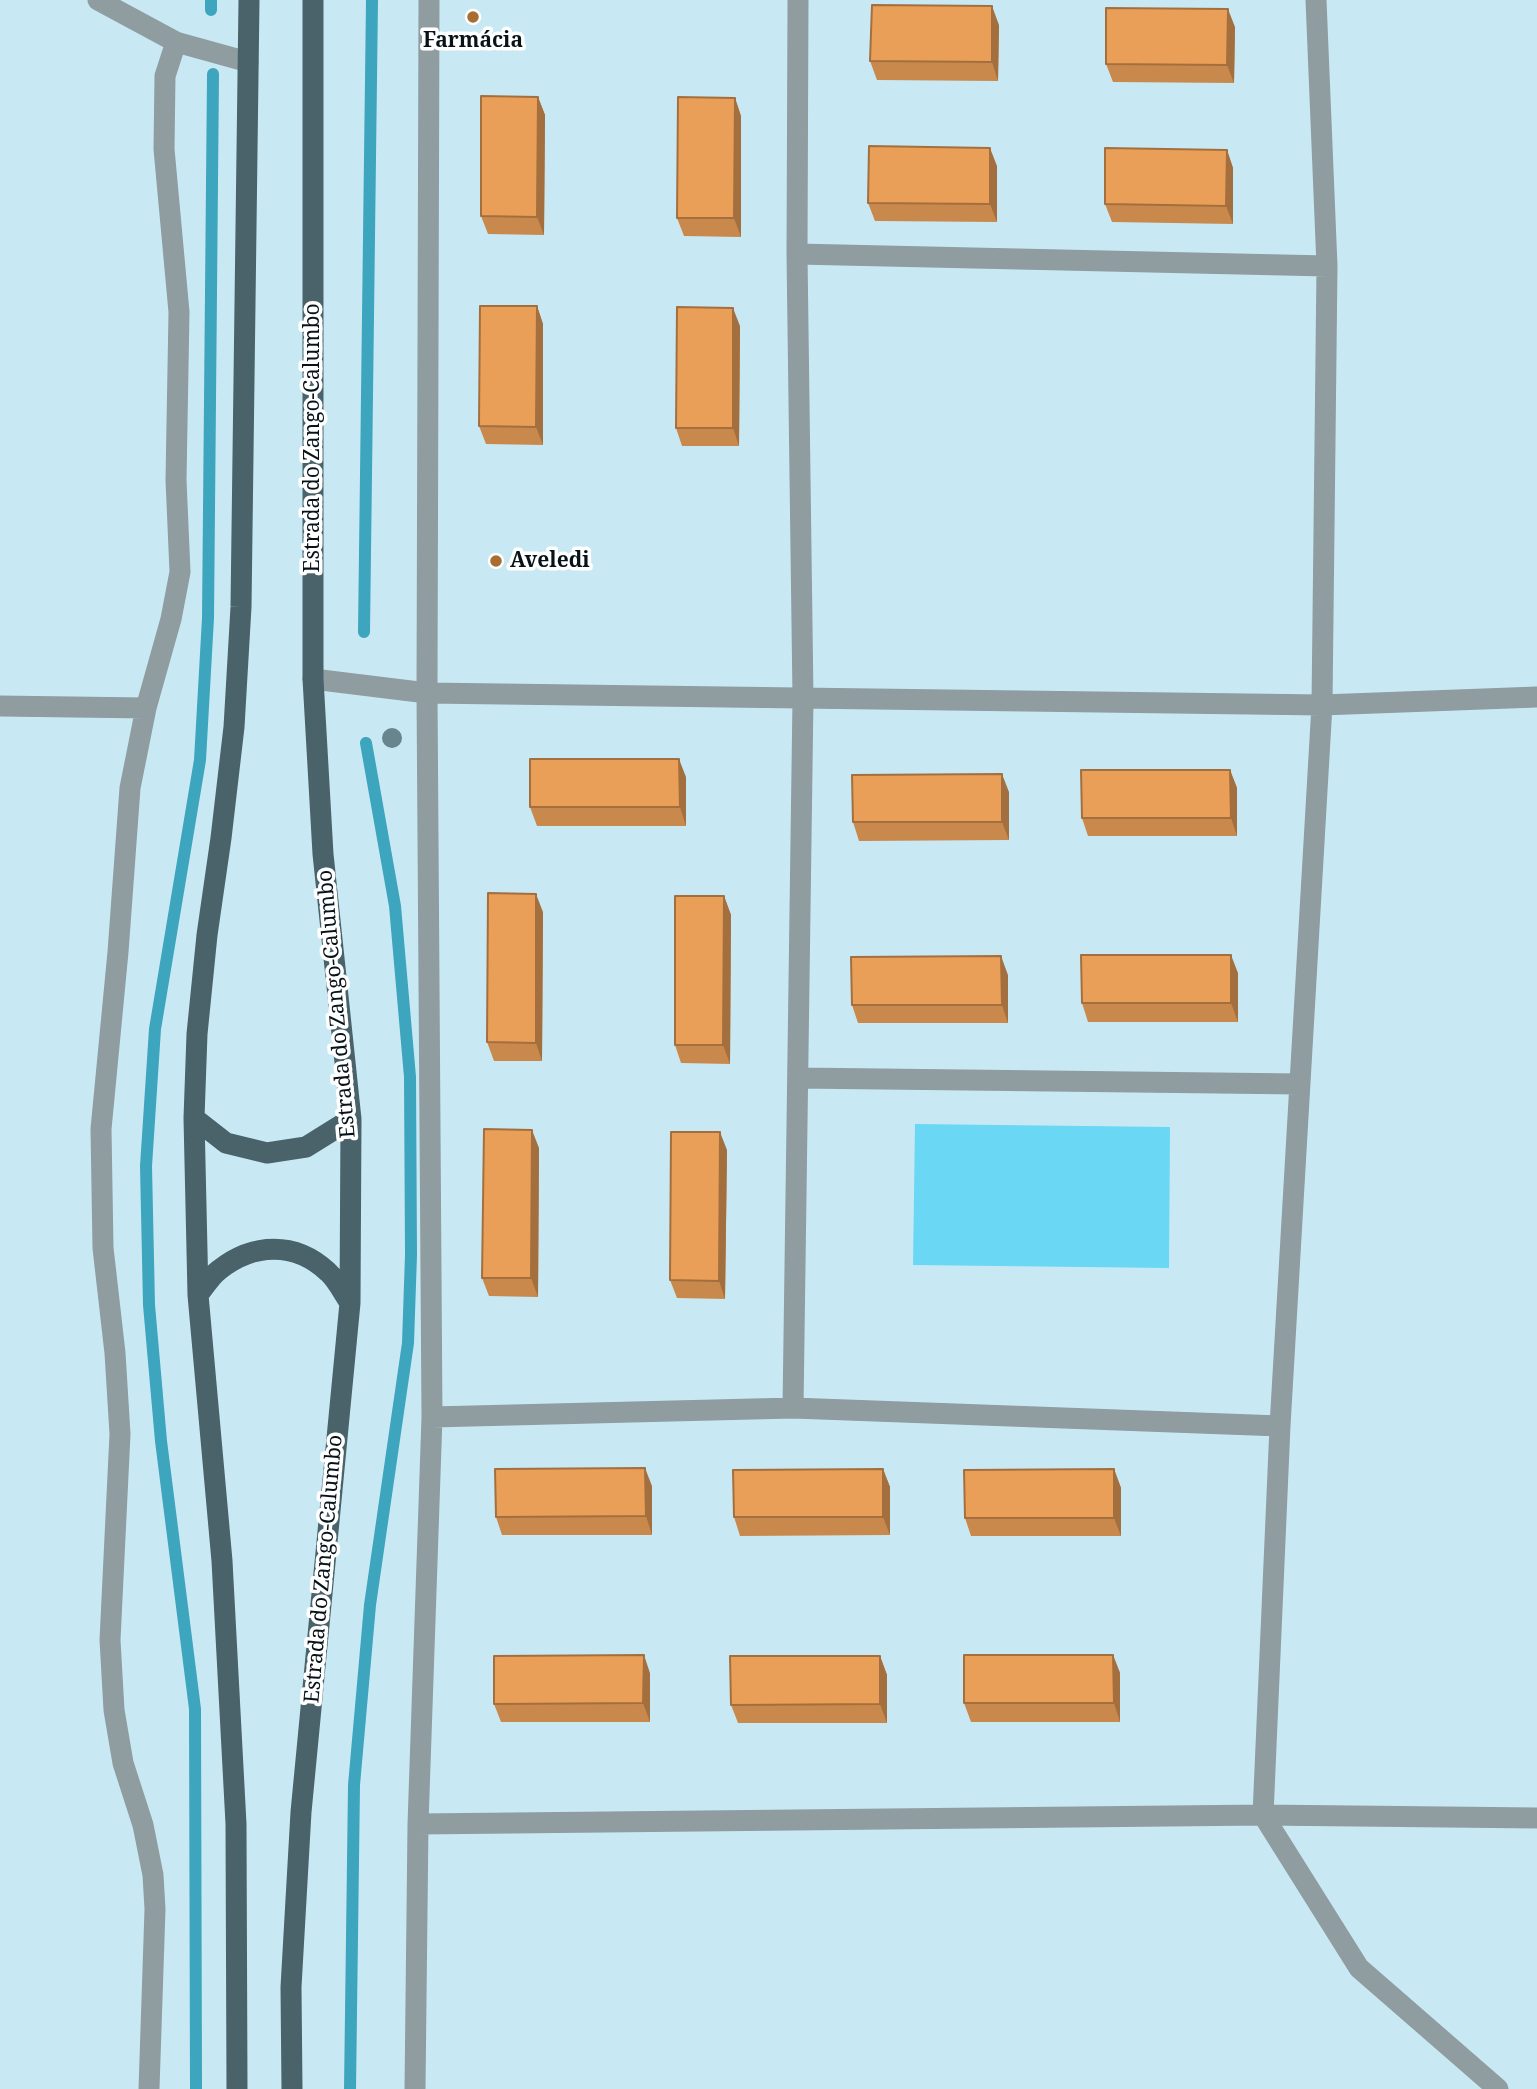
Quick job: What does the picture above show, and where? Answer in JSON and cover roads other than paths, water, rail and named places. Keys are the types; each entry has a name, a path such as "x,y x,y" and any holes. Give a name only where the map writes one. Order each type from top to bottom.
{"main road":[{"path":"237,2089 236,1824 222,1561 198,1295 194,1118 197,1034 234,727 241,607 249,0"},
{"name":"Estrada do Zango-Calumbo","path":"292,2089 291,1987 301,1812 350,1303 351,1119 323,854 313,679 313,0"},
{"path":"194,1118 226,1143 267,1153 306,1147 351,1119"},
{"path":"198,1295 217,1271 241,1255 272,1247 303,1255 329,1272 350,1303"}],"street":[{"path":"98,0 176,42 248,62"},
{"path":"415,2089 418,1824 432,1417 427,693 429,0"},
{"path":"793,1409 803,698 797,254 798,0"},
{"path":"1316,0 1327,266 1322,705 1280,1426 1263,1815 1359,1968 1498,2089"},
{"path":"149,2089 155,1909 153,1875 143,1825 123,1763 114,1710 110,1640 120,1434 115,1353 103,1248 101,1129 130,788 146,708 171,619 180,572 176,480 179,312 164,149 165,76 176,42"},
{"path":"797,254 1327,266"},
{"path":"313,679 427,693 1322,705 1537,697"},
{"path":"0,706 146,708"},
{"path":"798,1078 1300,1084"},
{"path":"432,1417 793,1409 1280,1426"},
{"path":"418,1824 1263,1815 1537,1818"}],"waterway":[{"path":"211,0 211,10"},
{"path":"364,632 372,0"},
{"path":"196,2089 195,1709 161,1441 149,1305 146,1166 155,1029 200,760 208,618 213,74"},
{"path":"350,2089 354,1785 370,1605 408,1343 411,1255 410,1077 395,906 366,743"}],"place":[{"name":"Farmácia","path":"473,17"},
{"name":"Aveledi","path":"496,561"}]}
